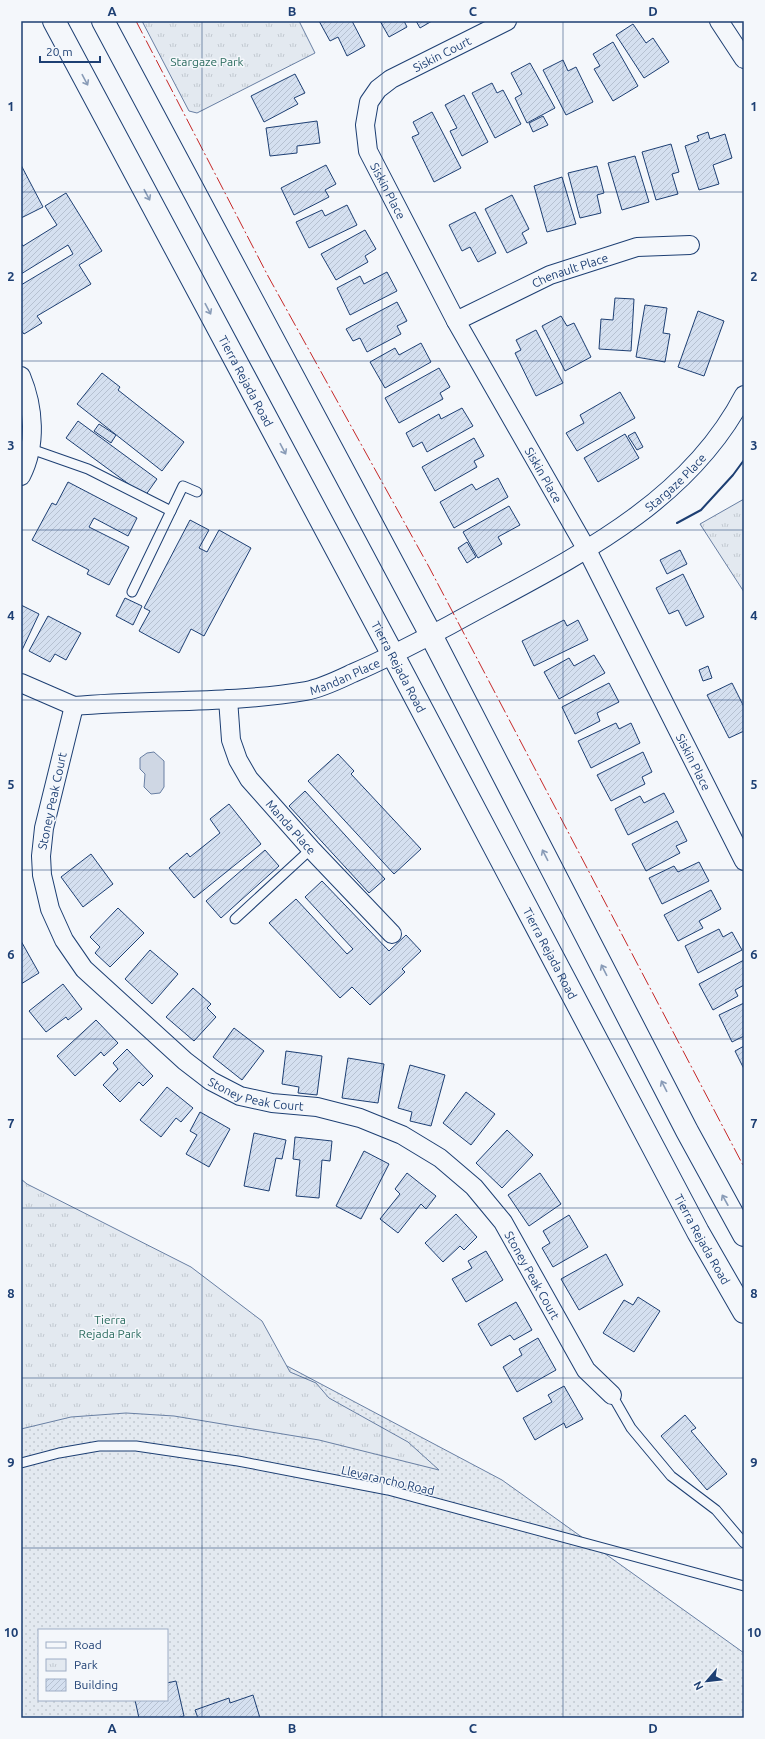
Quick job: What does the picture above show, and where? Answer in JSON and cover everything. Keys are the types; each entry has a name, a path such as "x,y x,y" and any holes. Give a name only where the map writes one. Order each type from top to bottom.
{"main road":[{"name":"Tierra Rejada Road","path":"54,21 393,655 695,1225 744,1312"},
{"path":"103,21 431,635 687,1131 744,1235"}],"street":[{"name":"Siskin Court","path":"378,89 391,79 507,21"},
{"path":"719,21 744,58"},
{"name":"Siskin Place","path":"378,89 369,102 365,117 368,151 456,321 587,550 744,861"},
{"name":"Chenault Place","path":"456,321 550,275 637,247 690,245"},
{"path":"21,376 25,386 32,418 31,450 21,476"},
{"name":"Stargaze Place","path":"587,550 637,516 678,482 714,442 744,395"},
{"name":"Mandan Place","path":"74,706 113,703 228,699 307,691 329,684 393,655 587,550"},
{"path":"21,683 74,706"},
{"name":"Manda Place","path":"228,699 231,740 238,760 249,779 311,849 392,934"},
{"name":"Stoney Peak Court","path":"74,706 44,828 41,856 42,875 50,909 64,940 84,969 185,1061 211,1081 240,1096 272,1103 317,1107 360,1118 402,1135 440,1158 474,1187 503,1222 586,1370 612,1394"}],"lane":[{"path":"31,450 88,469 171,511"},
{"path":"132,592 183,486 197,492"},
{"path":"235,919 311,849"},
{"path":"612,1394 631,1428 671,1476 716,1510 744,1543"},
{"name":"Llevarancho Road","path":"21,1463 59,1453 99,1446 136,1446 238,1461 388,1490 744,1586"}],"green space":[{"name":"Stargaze Park","path":"142,21 299,21 315,53 197,113 189,111"},
{"path":"744,499 744,592 700,524"},
{"name":"Tierra Rejada Park","path":"21,1179 27,1184 191,1267 262,1321 290,1372 316,1383 329,1398 408,1442 439,1470 319,1440 174,1416 126,1413 71,1417 21,1429"},
{"path":"21,1225 502,1480 744,1653 744,1718 21,1718"}],"shaded area":[{"path":"154,752 164,761 164,787 160,793 151,794 144,787 145,774 140,769 140,758 147,753"}],"building":[{"path":"319,21 352,21 365,46 347,56 338,37 330,41"},
{"path":"380,21 404,21 407,27 389,37"},
{"path":"416,21 432,21 420,28"},
{"path":"633,24 646,43 653,38 669,62 644,78 616,35"},
{"path":"613,42 638,86 613,101 594,69 600,66 593,54"},
{"path":"563,60 568,71 576,67 593,102 566,115 543,70"},
{"path":"530,63 555,108 527,123 515,98 522,94 511,73"},
{"path":"295,74 305,93 294,98 298,104 264,122 251,96"},
{"path":"492,83 497,93 503,90 521,124 495,138 472,93"},
{"path":"464,95 488,142 462,156 450,131 457,128 445,105"},
{"path":"432,112 461,168 434,182 412,137 419,134 413,122"},
{"path":"543,116 548,125 533,132 529,123"},
{"path":"317,121 320,143 297,146 297,153 270,156 266,128"},
{"path":"708,132 710,139 725,134 732,158 713,165 719,184 699,190 685,146 699,141 697,136"},
{"path":"671,144 679,172 672,174 678,194 656,200 642,152"},
{"path":"635,156 649,202 622,210 608,163"},
{"path":"21,165 43,207 21,218"},
{"path":"326,165 336,184 325,190 329,197 294,215 281,188"},
{"path":"597,166 604,193 597,195 601,213 580,218 568,173"},
{"path":"562,177 576,224 547,232 534,186"},
{"path":"66,193 102,251 79,265 91,284 37,316 42,323 24,334 21,330 21,285 73,254 68,245 21,274 21,243 23,246 57,225 45,206"},
{"path":"512,195 529,229 522,233 527,243 507,253 485,209"},
{"path":"347,205 357,225 309,248 296,222 322,210 325,216"},
{"path":"475,212 496,253 478,262 470,247 462,251 449,225"},
{"path":"365,230 376,249 365,256 368,262 336,280 321,254"},
{"path":"387,272 397,291 350,315 337,288 360,276 364,284"},
{"path":"615,298 634,299 631,351 599,349 601,319 613,320"},
{"path":"397,302 407,321 397,326 401,334 367,352 360,338 353,341 346,329"},
{"path":"645,305 667,308 663,333 670,334 665,362 636,357"},
{"path":"698,311 724,321 704,376 678,367"},
{"path":"561,316 567,326 574,323 591,357 565,371 542,326"},
{"path":"536,330 563,383 536,396 515,353 521,350 516,340"},
{"path":"421,343 431,362 385,388 370,362 395,348 399,355"},
{"path":"439,368 450,387 440,393 443,399 399,423 385,398"},
{"path":"102,373 120,387 118,390 184,442 162,471 77,404"},
{"path":"620,392 635,418 577,451 566,433 584,423 580,415"},
{"path":"462,408 473,426 427,452 422,442 413,447 406,433 439,414 441,419"},
{"path":"78,421 157,479 145,496 66,438"},
{"path":"99,424 116,435 111,443 94,431"},
{"path":"635,432 643,447 637,450 628,436"},
{"path":"625,434 639,458 598,482 584,458"},
{"path":"474,438 484,456 474,461 477,467 435,491 422,467"},
{"path":"498,478 508,497 454,528 440,502 472,484 476,490"},
{"path":"68,482 137,518 128,536 94,518 89,527 129,547 109,585 87,574 89,570 32,540 52,503 56,505"},
{"path":"509,506 520,525 498,537 502,544 478,558 463,532"},
{"path":"190,520 209,530 199,548 207,552 219,530 251,548 204,636 191,629 179,653 139,631 150,611 144,608"},
{"path":"467,542 476,557 467,563 458,548"},
{"path":"680,550 687,564 667,574 660,560"},
{"path":"683,574 704,617 686,626 678,610 669,614 656,588"},
{"path":"125,598 142,606 133,625 116,616"},
{"path":"21,605 39,614 22,650 21,649"},
{"path":"48,616 81,633 66,660 55,654 50,662 29,651"},
{"path":"564,620 567,626 578,620 588,640 534,666 522,641"},
{"path":"594,655 605,673 559,699 544,672 569,658 574,666"},
{"path":"708,666 712,678 703,681 699,670"},
{"path":"609,683 619,702 597,713 600,721 575,734 562,707"},
{"path":"732,683 744,707 744,731 729,738 707,695"},
{"path":"616,723 619,729 631,723 640,743 591,768 578,741"},
{"path":"643,752 652,772 642,777 645,784 611,801 597,775"},
{"path":"338,754 354,771 351,774 421,849 394,874 308,781"},
{"path":"305,791 385,879 369,893 289,806"},
{"path":"664,793 674,812 628,835 615,809 640,796 644,803"},
{"path":"229,804 261,844 194,898 169,868 187,853 190,857 220,833 210,819"},
{"path":"677,821 687,841 676,846 680,853 646,871 632,844"},
{"path":"265,850 279,866 221,918 206,901"},
{"path":"91,854 113,884 83,907 61,877"},
{"path":"699,862 709,881 662,904 649,878 674,866 678,872"},
{"path":"322,881 389,951 406,935 421,951 402,969 405,972 370,1005 352,987 340,998 269,923 296,899 347,954 353,949 305,897"},
{"path":"711,890 721,909 699,921 703,928 678,941 664,915"},
{"path":"118,908 144,933 110,967 95,953 100,947 90,937"},
{"path":"719,929 723,937 732,932 742,950 698,973 685,946"},
{"path":"21,941 39,973 21,984"},
{"path":"150,950 178,974 152,1004 125,979"},
{"path":"744,960 744,985 735,990 738,996 713,1010 699,984"},
{"path":"63,984 82,1009 68,1020 66,1017 46,1032 29,1011"},
{"path":"193,988 211,1004 207,1008 216,1017 194,1041 166,1017"},
{"path":"744,1003 744,1036 732,1042 719,1015"},
{"path":"96,1020 118,1043 104,1056 101,1052 75,1076 57,1056"},
{"path":"234,1028 264,1051 242,1080 213,1057"},
{"path":"744,1046 744,1069 735,1051"},
{"path":"127,1049 153,1076 143,1086 139,1082 120,1102 103,1085 118,1069 113,1063"},
{"path":"286,1051 322,1056 317,1095 298,1093 299,1087 282,1084"},
{"path":"348,1058 384,1064 378,1103 342,1098"},
{"path":"410,1065 445,1075 431,1126 410,1121 412,1112 398,1108"},
{"path":"167,1087 193,1108 181,1122 176,1118 161,1137 140,1120"},
{"path":"466,1092 495,1114 471,1145 443,1123"},
{"path":"200,1112 230,1129 209,1167 186,1154 197,1135 190,1131"},
{"path":"507,1130 533,1155 502,1188 476,1163"},
{"path":"254,1133 286,1140 282,1159 276,1158 269,1191 244,1186"},
{"path":"295,1137 332,1141 330,1161 322,1160 319,1198 296,1196 300,1160 293,1159"},
{"path":"364,1151 389,1164 361,1219 336,1206"},
{"path":"407,1173 436,1196 426,1209 421,1204 398,1233 380,1219 400,1194 395,1189"},
{"path":"540,1173 561,1204 529,1226 508,1195"},
{"path":"456,1214 477,1237 464,1250 460,1246 443,1262 425,1243"},
{"path":"569,1215 588,1247 553,1267 542,1248 550,1243 543,1231"},
{"path":"486,1251 503,1280 466,1302 452,1279 472,1268 468,1261"},
{"path":"606,1254 623,1285 579,1310 561,1279"},
{"path":"638,1297 660,1311 634,1352 603,1333 624,1300 633,1305"},
{"path":"516,1302 532,1330 514,1340 510,1335 491,1346 478,1324"},
{"path":"538,1338 556,1370 517,1392 503,1367 522,1355 519,1349"},
{"path":"564,1386 583,1419 566,1428 564,1423 535,1440 523,1418 552,1402 548,1395"},
{"path":"685,1415 696,1428 691,1431 727,1474 707,1490 661,1436"},
{"path":"176,1681 184,1716 176,1718 139,1718 135,1701 168,1701 168,1683"},
{"path":"253,1695 260,1718 198,1718 195,1710 229,1698 230,1703"}],"wall":[{"path":"677,523 701,510 733,475 744,460"}],"power":[{"path":"136,21 268,276 429,567 744,1167"}]}
